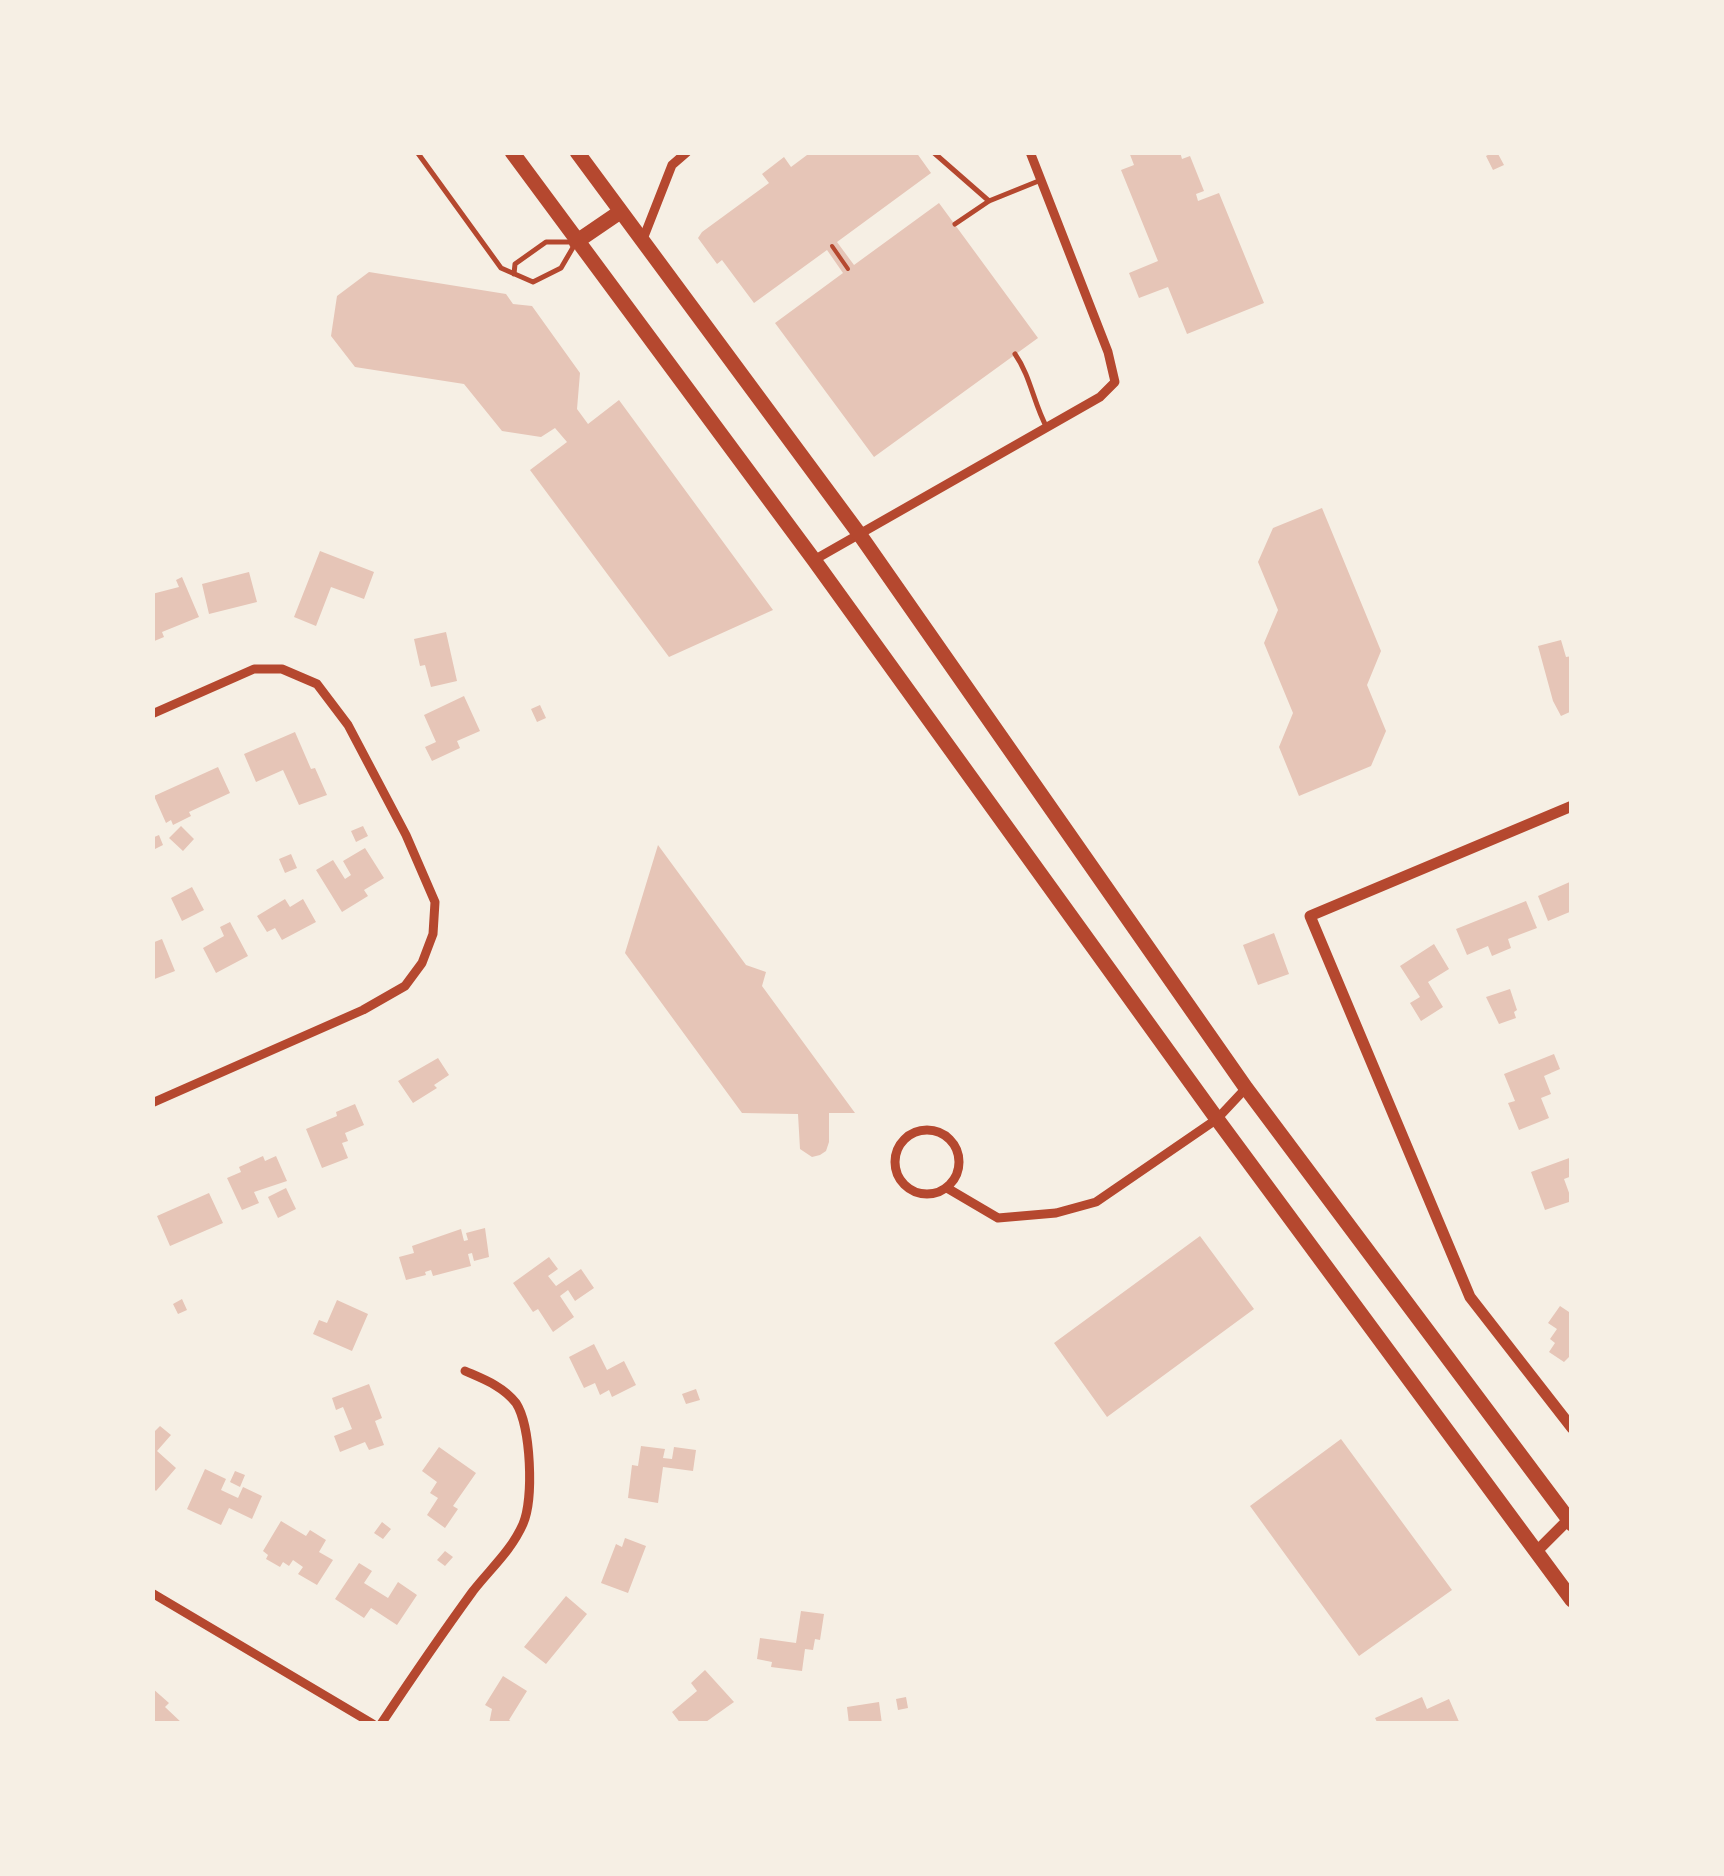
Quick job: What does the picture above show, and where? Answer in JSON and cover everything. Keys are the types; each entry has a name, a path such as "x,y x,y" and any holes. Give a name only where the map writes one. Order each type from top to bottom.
{"main road":[{"path":"512,152 1572,1600"},
{"path":"576,152 860,535 1246,1088 1571,1521"},
{"path":"576,242 620,212"}],"street":[{"path":"642,239 672,165 687,152"},
{"path":"814,560 1100,397 1115,382 1108,352 1030,152"},
{"path":"152,714 247,671 282,669 317,684 348,725 406,835 435,902 433,934 422,963 405,986 363,1010 152,1103"},
{"path":"1572,806 1310,916 1470,1297 1572,1428"},
{"path":"947,1188 954,1181 960,1161 952,1142 935,1131 919,1131 905,1138 894,1161 905,1187 926,1195 947,1188 998,1218 1056,1213 1096,1202 1217,1119 1246,1088"},
{"path":"381,1724 476,1587 508,1552 525,1519 527,1438 517,1405 496,1384 464,1371"},
{"path":"1536,1552 1571,1521"},
{"path":"152,1592 372,1724"}],"lane":[{"path":"417,152 502,268 514,274 532,282 561,268 576,242 546,242 515,264 514,274"},
{"path":"922,153 936,154 989,201"},
{"path":"955,224 989,201 1041,180"},
{"path":"1016,354 1047,428"}],"path":[{"path":"832,246 848,269"}],"building":[{"path":"811,152 916,152 931,173 837,242 854,265 939,203 1038,338 874,457 775,323 843,273 827,250 754,303 722,260 717,264 698,238 769,183 762,174 784,157 791,167"},
{"path":"1129,152 1180,152 1182,159 1190,156 1204,191 1196,194 1198,201 1219,193 1264,303 1187,334 1168,287 1139,298 1129,273 1158,261 1121,170 1134,165"},
{"path":"1497,152 1504,165 1493,170 1486,156"},
{"path":"369,272 506,294 513,304 532,306 580,373 577,409 588,424 619,400 773,610 669,657 530,470 567,442 555,428 541,437 502,431 464,384 355,367 331,336 337,296"},
{"path":"1322,508 1381,651 1367,685 1386,731 1371,766 1299,796 1279,747 1293,713 1264,643 1278,610 1258,562 1273,528"},
{"path":"320,551 374,572 364,599 331,587 316,626 294,617"},
{"path":"249,572 257,602 209,614 202,584"},
{"path":"182,577 199,617 162,632 164,637 152,642 152,594 179,587 176,580"},
{"path":"446,632 457,681 431,687 425,665 420,666 414,639"},
{"path":"1561,640 1566,657 1572,656 1572,711 1561,716 1538,646"},
{"path":"464,696 480,731 457,741 460,748 432,761 425,747 436,742 424,715"},
{"path":"540,705 546,718 537,722 531,709"},
{"path":"295,732 327,795 299,805 283,770 256,782 244,754"},
{"path":"218,767 230,793 189,812 191,816 173,825 171,820 166,823 154,796"},
{"path":"181,826 194,839 183,851 169,838"},
{"path":"363,826 368,836 356,842 351,831"},
{"path":"159,835 163,845 153,850 152,838"},
{"path":"658,845 746,965 766,972 762,986 855,1113 829,1113 829,1142 820,1155 812,1157 800,1149 798,1114 742,1113 625,953"},
{"path":"365,848 384,878 364,890 368,896 342,912 316,870 333,860 345,879 351,875 343,861"},
{"path":"291,854 297,868 285,873 279,859"},
{"path":"1572,881 1572,911 1548,921 1538,896"},
{"path":"192,887 204,910 182,921 171,898"},
{"path":"285,899 290,907 303,899 316,922 282,940 275,928 267,932 257,916"},
{"path":"1526,901 1537,928 1508,939 1511,948 1492,956 1488,946 1467,955 1456,929"},
{"path":"230,922 248,956 216,973 203,948 224,936 220,927"},
{"path":"1274,933 1289,974 1258,985 1243,945"},
{"path":"162,939 175,971 152,980 152,943"},
{"path":"1434,944 1449,969 1428,982 1443,1007 1421,1021 1410,1003 1420,997 1400,966"},
{"path":"1510,989 1516,1018 1499,1024 1486,997"},
{"path":"1554,1054 1560,1069 1544,1076 1551,1094 1541,1098 1549,1118 1519,1130 1508,1103 1515,1101 1504,1074"},
{"path":"438,1058 449,1075 413,1103 398,1081"},
{"path":"355,1104 364,1125 345,1133 348,1141 342,1143 348,1158 322,1168 306,1129"},
{"path":"263,1156 265,1161 276,1156 287,1181 254,1192 259,1203 242,1210 227,1178 241,1172 239,1167"},
{"path":"1572,1157 1572,1176 1564,1179 1572,1201 1545,1210 1531,1172"},
{"path":"286,1188 296,1209 278,1218 268,1197"},
{"path":"209,1193 223,1223 170,1246 157,1216"},
{"path":"485,1228 489,1257 474,1261 472,1253 468,1254 471,1266 433,1276 431,1270 406,1280 399,1257 414,1253 412,1246 461,1229 464,1241 468,1240 466,1233"},
{"path":"1200,1236 1254,1309 1107,1417 1054,1343"},
{"path":"549,1257 558,1269 548,1276 556,1286 581,1269 594,1288 575,1301 568,1290 560,1296 574,1317 553,1332 513,1283"},
{"path":"182,1299 187,1310 178,1314 173,1304"},
{"path":"337,1300 368,1314 352,1351 313,1334 319,1320 327,1323"},
{"path":"1560,1306 1572,1314 1572,1354 1564,1362 1549,1352 1555,1343 1550,1339 1557,1329 1548,1323"},
{"path":"594,1344 607,1370 624,1361 636,1385 612,1397 609,1390 600,1395 595,1383 584,1388 569,1357"},
{"path":"369,1384 382,1418 375,1421 384,1445 369,1450 365,1442 340,1452 334,1436 352,1429 343,1407 336,1410 332,1398"},
{"path":"696,1389 700,1400 686,1404 682,1394"},
{"path":"160,1426 171,1435 157,1451 176,1468 156,1491 152,1487 152,1434"},
{"path":"1341,1439 1452,1590 1359,1656 1250,1506"},
{"path":"641,1446 665,1449 663,1458 672,1459 674,1447 696,1450 693,1471 663,1467 658,1503 628,1498 632,1465 638,1466"},
{"path":"439,1447 476,1473 453,1506 458,1509 445,1528 427,1515 438,1498 430,1493 437,1482 422,1471"},
{"path":"205,1469 226,1479 221,1490 238,1498 243,1487 262,1496 252,1519 229,1508 221,1525 187,1509"},
{"path":"235,1471 245,1475 240,1487 230,1482"},
{"path":"281,1521 306,1536 310,1530 326,1540 319,1552 333,1560 317,1585 298,1574 303,1567 293,1560 289,1566 283,1562 280,1567 266,1559 268,1555 263,1551"},
{"path":"382,1522 391,1529 383,1539 374,1533"},
{"path":"625,1538 646,1546 628,1593 601,1583 616,1544 622,1547"},
{"path":"445,1551 453,1557 445,1566 437,1560"},
{"path":"359,1563 372,1571 364,1583 388,1598 398,1582 417,1595 397,1625 371,1608 364,1618 335,1599"},
{"path":"566,1596 587,1614 546,1664 524,1647"},
{"path":"801,1611 824,1614 820,1640 815,1639 813,1650 805,1649 802,1671 771,1667 772,1662 757,1659 760,1638 796,1643"},
{"path":"705,1670 734,1702 703,1724 681,1724 672,1712 697,1691 691,1683"},
{"path":"503,1676 527,1691 509,1720 515,1724 489,1724 492,1709 485,1705"},
{"path":"152,1688 169,1703 165,1707 183,1724 152,1724"},
{"path":"906,1697 908,1708 898,1710 896,1699"},
{"path":"1422,1697 1427,1709 1449,1699 1460,1724 1378,1724 1375,1718"},
{"path":"879,1702 882,1724 849,1724 847,1707"}]}
